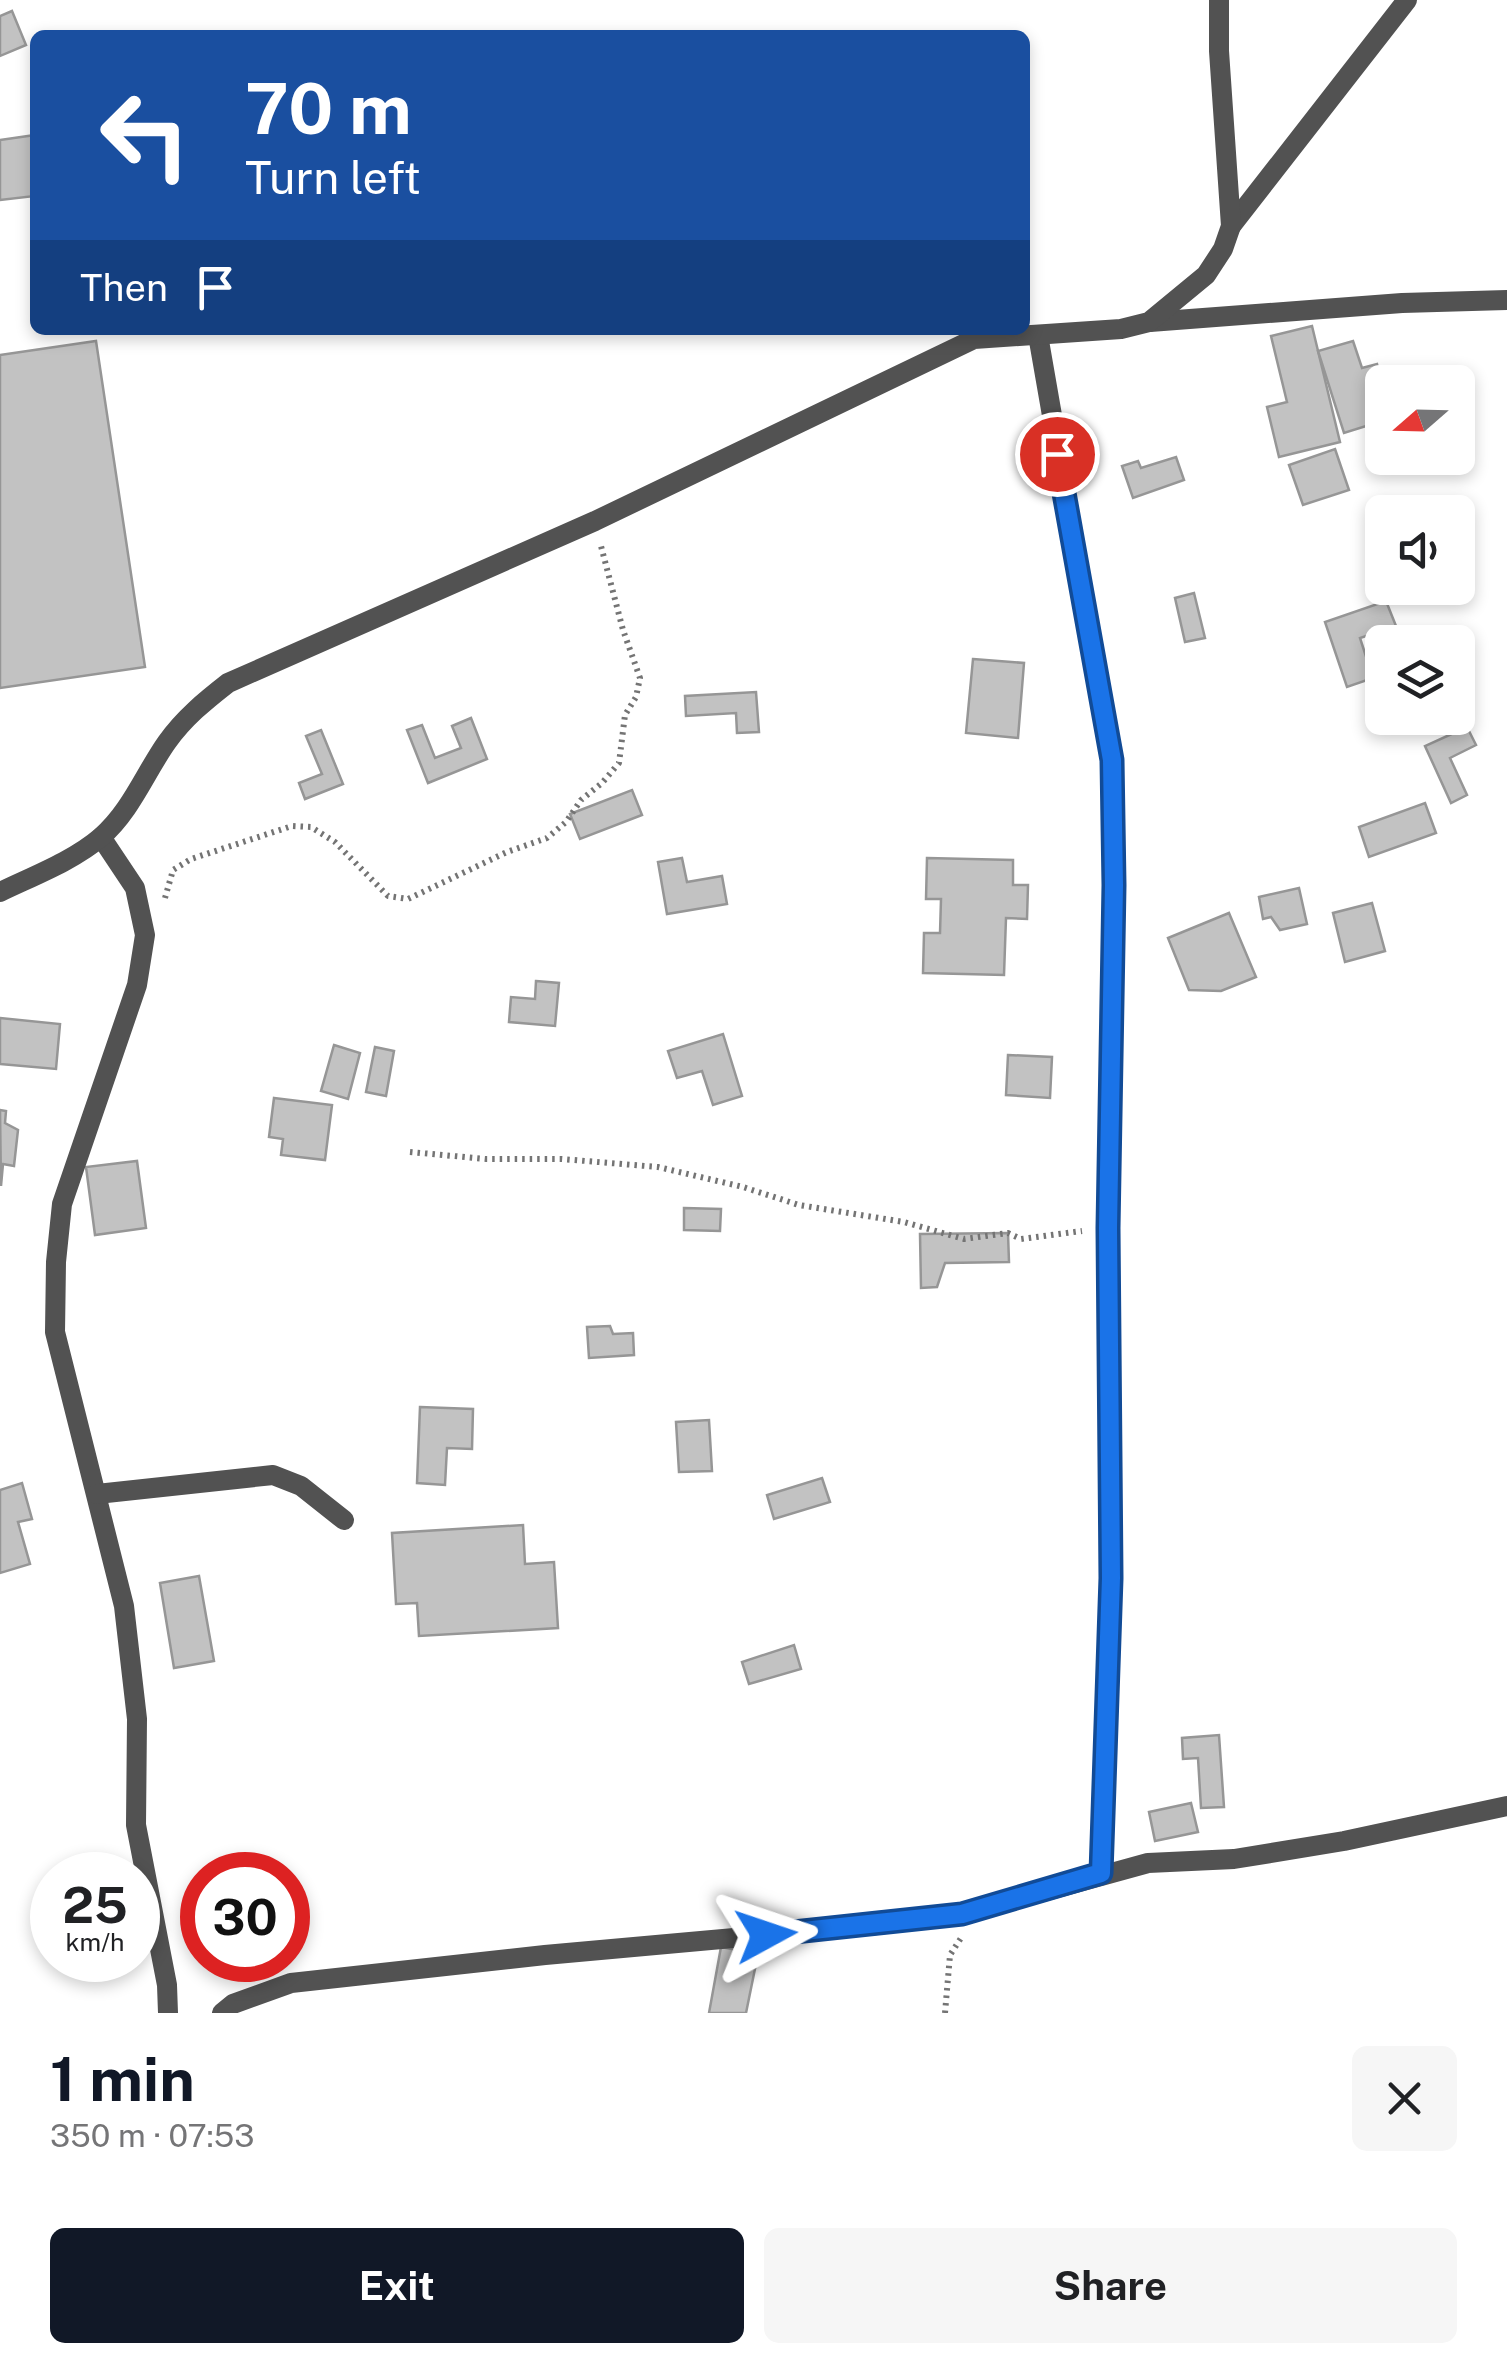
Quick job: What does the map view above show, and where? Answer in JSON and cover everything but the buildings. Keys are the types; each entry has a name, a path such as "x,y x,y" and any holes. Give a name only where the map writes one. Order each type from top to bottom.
{"street":[{"path":"1219,0 1231,226"},
{"path":"1149,322 1206,276 1223,249 1231,226 1408,0"},
{"path":"0,892 101,837 130,804 168,741 194,710 228,683 595,521 974,339 1121,329 1149,322 1507,300"},
{"path":"1038,335 1112,760 1114,885 1108,1228 1111,1578 1101,1873"},
{"path":"101,837 135,888 145,935 137,985 62,1204 55,1332 124,1606 138,1719 136,1825 168,2013"},
{"path":"97,1494 273,1475 301,1486 344,1520"},
{"path":"222,2013 233,2004 291,1984 544,1955 877,1926 982,1908 1148,1862 1234,1858 1507,1806"}],"path":[{"path":"145,935 160,922 173,870 192,859 292,826 311,827 335,842 388,896 408,899 547,838 566,822 580,800 602,783 618,763 625,716 636,697 640,678 618,615 595,521"},
{"path":"410,1152 658,1167 744,1187 799,1205 904,1222 964,1239 1008,1232 1020,1239 1108,1228"},
{"path":"945,2013 950,1955 982,1908"}],"route":[{"path":"766,1935 962,1914 1101,1873 1111,1578 1108,1228 1114,885 1112,760 1057,454"}]}
